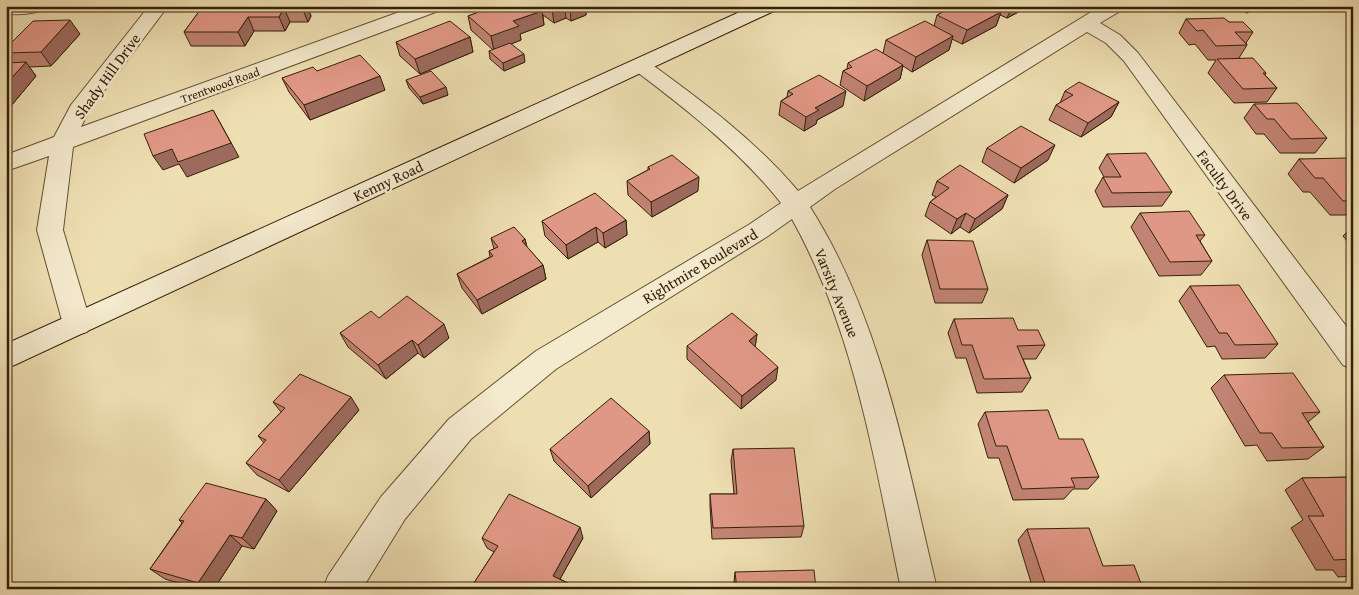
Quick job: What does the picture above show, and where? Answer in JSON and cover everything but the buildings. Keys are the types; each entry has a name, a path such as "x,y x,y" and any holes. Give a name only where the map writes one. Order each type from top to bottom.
{"street":[{"path":"10,10 36,6"},
{"name":"Shady Hill Drive","path":"77,324 50,230 62,143 79,110 159,6"},
{"name":"Trentwood Road","path":"6,163 434,6"},
{"name":"Kenny Road","path":"6,357 770,6"},
{"name":"Rightmire Boulevard","path":"341,589 393,508 460,429 546,360 759,230 795,204 1115,6"},
{"name":"Faculty Drive","path":"1087,24 1113,39 1131,57 1353,358"},
{"name":"Varsity Avenue","path":"640,65 697,108 772,176 795,204 817,243 842,297 872,387 919,589"}]}
